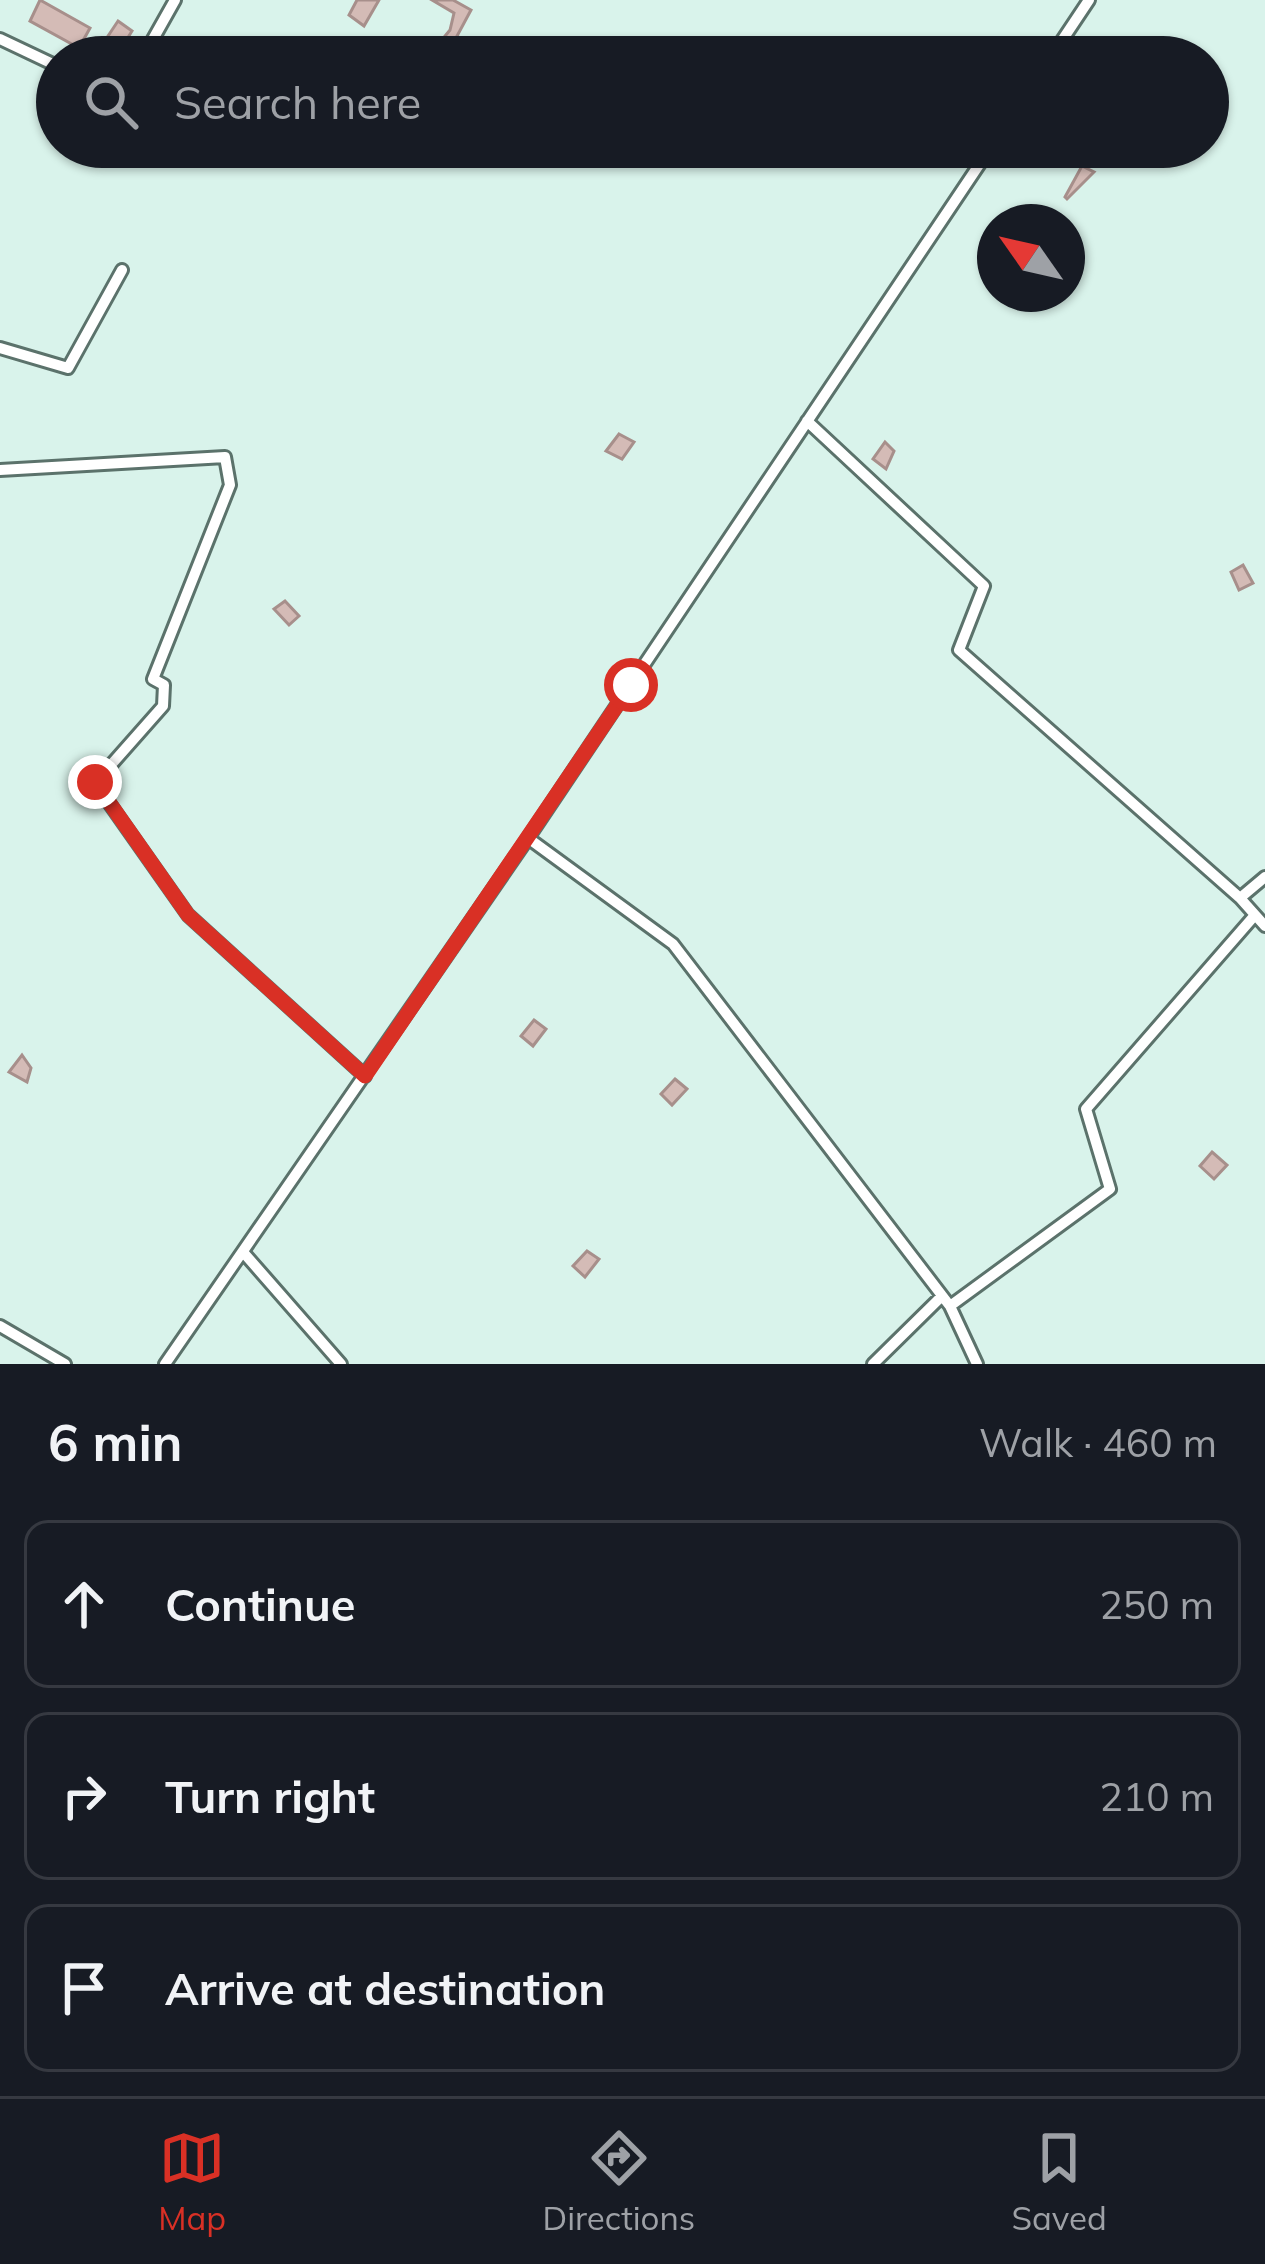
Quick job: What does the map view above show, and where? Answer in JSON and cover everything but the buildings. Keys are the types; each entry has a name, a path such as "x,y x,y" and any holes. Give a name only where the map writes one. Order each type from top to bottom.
{"street":[{"path":"154,36 175,0"},
{"path":"1065,36 1089,0"},
{"path":"0,39 36,56"},
{"path":"165,1364 528,838 977,168"},
{"path":"0,348 68,368 122,270"},
{"path":"807,421 984,586 958,650 1240,898 1265,926"},
{"path":"0,470 225,457 230,485 154,679 164,685 163,706 95,782 188,915 365,1076"},
{"path":"528,838 673,944 946,1301 976,1364"},
{"path":"1240,898 1265,877"},
{"path":"873,1364 946,1301 1110,1189 1086,1109 1255,915"},
{"path":"243,1252 341,1364"},
{"path":"0,1326 65,1364"}],"route":[{"path":"95,782 188,915 365,1076 631,685"}]}
